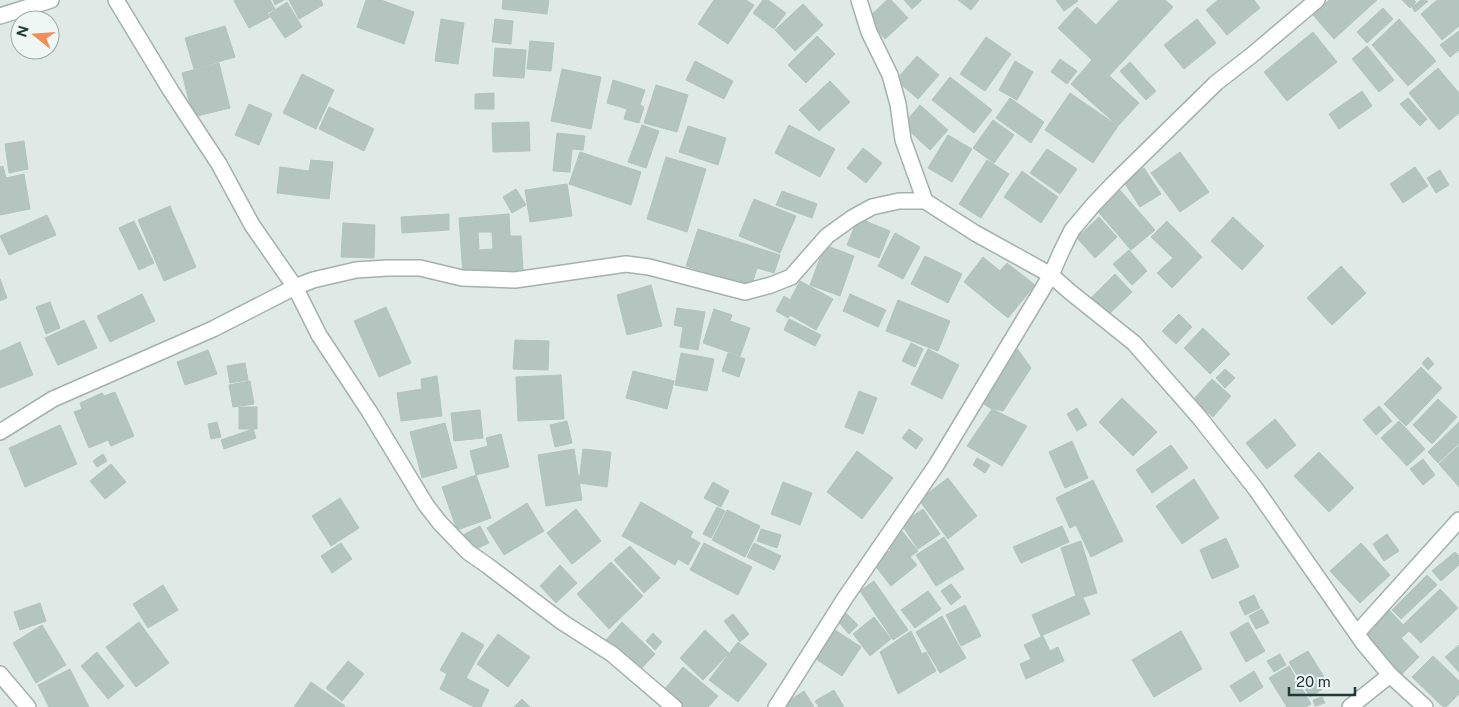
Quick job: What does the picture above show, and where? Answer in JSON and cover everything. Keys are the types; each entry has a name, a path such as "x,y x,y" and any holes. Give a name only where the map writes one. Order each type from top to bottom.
{"street":[{"path":"0,16 51,0"},
{"path":"116,0 219,164 252,225 295,287 319,335 369,411 426,505 440,523 468,552 562,622 612,654 674,707"},
{"path":"859,0 868,32 890,76 898,104 904,140 924,200"},
{"path":"776,707 845,598 937,464 1051,274 1072,230 1117,180 1216,83 1317,0"},
{"path":"0,432 53,399 213,329 295,287 313,280 356,270 387,268 420,268 462,278 515,280 626,264 649,267 745,292 791,277 827,236 852,218 872,207 899,200 924,200 975,233 1051,274 1134,344 1199,417 1255,488 1364,644 1390,675 1425,707"},
{"path":"1357,633 1459,520"},
{"path":"0,674 28,707"},
{"path":"1350,707 1390,675"}],"building":[{"path":"270,0 275,9 267,13 270,17 249,28 234,1"},
{"path":"273,0 284,0 275,5"},
{"path":"289,0 321,0 323,5 299,19"},
{"path":"366,0 381,0 414,12 404,44 357,27"},
{"path":"503,0 549,0 547,14 502,9"},
{"path":"714,0 746,0 754,5 728,44 698,24"},
{"path":"763,0 768,0 786,13 774,29 753,13"},
{"path":"887,0 891,0 908,18 885,39 867,19"},
{"path":"904,0 922,0 912,9"},
{"path":"958,0 979,0 971,10"},
{"path":"1056,0 1077,0 1078,1 1064,11"},
{"path":"1119,0 1165,0 1173,7 1109,76 1058,28 1077,7 1096,25"},
{"path":"1218,0 1254,0 1260,8 1227,35 1206,10"},
{"path":"1329,0 1377,0 1334,39 1313,15"},
{"path":"1402,0 1414,0 1416,2 1410,8"},
{"path":"1421,0 1428,1 1415,12 1412,7"},
{"path":"1437,0 1459,0 1459,26 1442,40 1421,14"},
{"path":"287,2 302,27 285,38 269,14"},
{"path":"803,4 823,25 795,51 775,30"},
{"path":"1383,8 1393,19 1367,43 1357,32"},
{"path":"441,19 464,23 458,64 435,61"},
{"path":"495,19 513,21 511,44 492,42"},
{"path":"1197,19 1216,43 1184,69 1164,45"},
{"path":"1399,19 1436,61 1408,86 1372,45"},
{"path":"225,26 235,57 194,69 185,38"},
{"path":"1459,31 1459,50 1450,57 1440,45"},
{"path":"1313,32 1337,62 1287,101 1264,72"},
{"path":"817,36 835,54 806,83 788,65"},
{"path":"986,37 1011,54 985,91 960,74"},
{"path":"530,41 554,43 551,71 527,69"},
{"path":"1367,46 1394,80 1379,92 1352,59"},
{"path":"495,48 526,50 524,78 493,76"},
{"path":"917,56 939,75 918,99 896,80"},
{"path":"1060,59 1077,71 1067,84 1051,72"},
{"path":"1092,60 1139,103 1118,126 1071,84"},
{"path":"695,61 733,81 724,99 686,80"},
{"path":"1015,61 1033,72 1017,100 999,90"},
{"path":"1130,62 1156,91 1146,100 1120,71"},
{"path":"219,63 230,108 193,117 182,73"},
{"path":"1438,68 1459,93 1459,113 1439,130 1409,93"},
{"path":"562,69 601,77 591,129 551,121"},
{"path":"302,74 334,90 316,129 283,113"},
{"path":"950,77 992,110 974,133 932,100"},
{"path":"613,80 645,90 640,105 644,107 639,123 624,119 627,109 607,103"},
{"path":"830,81 850,102 819,131 799,110"},
{"path":"656,85 688,95 677,132 644,123"},
{"path":"1362,91 1372,106 1339,129 1329,114"},
{"path":"494,93 494,109 475,109 475,94"},
{"path":"1070,93 1118,126 1093,163 1045,130"},
{"path":"1010,98 1044,122 1031,143 996,118"},
{"path":"1408,98 1427,119 1420,126 1400,104"},
{"path":"249,104 272,114 259,145 235,135"},
{"path":"920,105 948,130 930,150 903,125"},
{"path":"329,107 374,129 364,151 319,129"},
{"path":"993,120 1014,135 994,163 973,148"},
{"path":"529,122 530,151 493,152 492,123"},
{"path":"642,125 659,131 646,168 628,162"},
{"path":"789,125 835,149 820,177 775,153"},
{"path":"688,126 726,138 718,165 679,152"},
{"path":"557,133 585,136 583,150 572,149 570,172 553,171"},
{"path":"948,135 972,149 952,182 928,168"},
{"path":"24,141 28,169 9,173 5,144"},
{"path":"863,148 882,163 866,183 847,168"},
{"path":"1047,149 1077,169 1060,194 1030,173"},
{"path":"580,152 641,172 631,205 569,184"},
{"path":"1180,152 1209,192 1180,212 1151,173"},
{"path":"666,157 706,169 687,232 647,219"},
{"path":"311,160 333,162 329,199 277,193 280,167 309,171"},
{"path":"987,160 1009,174 981,218 959,204"},
{"path":"3,166 6,178 24,174 30,209 0,215 0,167"},
{"path":"1415,167 1428,186 1403,203 1390,184"},
{"path":"1144,168 1161,194 1140,207 1124,182"},
{"path":"1440,170 1449,185 1436,193 1427,178"},
{"path":"1022,171 1058,197 1041,223 1004,197"},
{"path":"567,184 572,216 530,222 525,190"},
{"path":"1118,188 1155,230 1131,250 1095,208"},
{"path":"516,189 526,205 512,213 503,197"},
{"path":"782,191 817,204 812,218 776,205"},
{"path":"754,199 796,216 780,253 739,236"},
{"path":"170,206 196,267 164,281 138,220"},
{"path":"449,214 449,230 402,233 401,217"},
{"path":"509,214 510,236 521,236 523,271 463,275 459,218","holes":["478,232 492,232 493,249 479,250"]},
{"path":"47,215 56,235 9,255 0,236"},
{"path":"1099,217 1117,237 1095,258 1077,238"},
{"path":"1233,217 1264,246 1242,270 1211,241"},
{"path":"858,218 890,231 879,258 847,245"},
{"path":"134,221 154,263 139,270 119,228"},
{"path":"1167,221 1202,257 1172,288 1157,273 1173,258 1151,237"},
{"path":"343,223 375,225 374,258 341,257"},
{"path":"698,229 780,255 774,273 757,268 751,287 686,266"},
{"path":"895,233 920,247 903,279 878,266"},
{"path":"825,245 854,256 840,296 810,285"},
{"path":"1129,250 1147,271 1132,285 1113,264"},
{"path":"925,256 962,274 948,303 911,284"},
{"path":"983,257 1000,271 1007,263 1035,285 1008,318 964,282"},
{"path":"1341,266 1366,293 1332,325 1307,298"},
{"path":"1115,274 1132,292 1106,317 1089,300"},
{"path":"0,279 7,298 0,301"},
{"path":"800,281 833,299 816,330 790,315 788,318 776,311 784,296 790,300"},
{"path":"651,285 662,326 627,335 617,295"},
{"path":"142,294 155,321 110,342 97,316"},
{"path":"850,294 886,310 878,327 843,311"},
{"path":"898,300 950,321 938,351 886,331"},
{"path":"50,302 60,328 46,334 36,307"},
{"path":"386,307 411,363 379,377 354,321"},
{"path":"677,308 705,312 698,350 680,347 683,327 674,325"},
{"path":"714,309 732,315 730,321 750,328 740,356 703,343"},
{"path":"1179,314 1192,327 1176,344 1162,331"},
{"path":"789,319 821,335 815,346 784,330"},
{"path":"84,320 97,348 58,365 45,338"},
{"path":"1203,328 1230,354 1210,374 1184,348"},
{"path":"515,340 549,341 548,370 513,369"},
{"path":"20,342 33,375 0,388 0,351"},
{"path":"911,343 923,349 915,367 902,361"},
{"path":"1014,344 1031,368 1003,411 990,408 979,401"},
{"path":"928,349 959,365 942,399 911,384"},
{"path":"208,350 217,374 185,385 177,362"},
{"path":"681,353 714,359 707,391 675,385"},
{"path":"728,353 745,359 739,377 722,371"},
{"path":"1428,357 1434,364 1428,370 1422,363"},
{"path":"245,363 248,380 230,383 227,366"},
{"path":"1421,367 1442,388 1406,426 1384,404"},
{"path":"1225,369 1235,378 1225,388 1216,378"},
{"path":"633,371 674,381 667,409 626,398"},
{"path":"561,375 564,419 518,421 516,377"},
{"path":"437,376 442,416 401,421 397,393 422,389 421,379"},
{"path":"1212,379 1231,396 1213,417 1193,400"},
{"path":"250,381 254,404 233,407 229,385"},
{"path":"859,391 877,398 863,434 845,427"},
{"path":"115,392 134,436 111,446 108,440 89,448 74,412 82,409 80,403 102,393 104,396"},
{"path":"1122,398 1157,432 1133,456 1099,422"},
{"path":"1438,399 1457,417 1432,444 1413,425"},
{"path":"1379,406 1392,421 1376,435 1363,420"},
{"path":"239,407 257,407 257,429 239,429"},
{"path":"1077,408 1087,425 1077,431 1067,414"},
{"path":"992,409 1027,426 1002,466 967,446"},
{"path":"480,410 483,438 454,441 451,413"},
{"path":"1275,419 1296,445 1267,469 1246,443"},
{"path":"567,421 572,443 555,447 550,425"},
{"path":"1399,421 1425,449 1407,466 1381,438"},
{"path":"217,422 221,437 211,439 208,424"},
{"path":"1459,422 1459,443 1438,463 1428,452"},
{"path":"445,423 457,468 422,478 410,432"},
{"path":"60,425 77,464 25,487 9,448"},
{"path":"253,429 256,438 224,449 221,440"},
{"path":"909,429 923,439 916,449 902,438"},
{"path":"501,434 509,467 476,475 470,451 488,446 486,438"},
{"path":"1072,441 1088,478 1065,488 1049,452"},
{"path":"1171,445 1188,468 1152,493 1136,470"},
{"path":"1459,445 1459,487 1439,464"},
{"path":"574,449 582,500 546,506 538,455"},
{"path":"583,449 611,452 607,487 579,483"},
{"path":"857,451 893,478 862,519 827,492"},
{"path":"1319,452 1354,488 1329,512 1294,476"},
{"path":"103,454 107,461 97,467 93,461"},
{"path":"977,458 990,465 985,473 973,465"},
{"path":"1423,459 1435,475 1423,485 1410,469"},
{"path":"111,464 126,482 105,499 90,481"},
{"path":"476,475 491,518 457,530 442,487"},
{"path":"948,478 977,516 948,539 919,500"},
{"path":"1194,479 1219,518 1182,544 1156,506"},
{"path":"1093,480 1123,541 1091,557 1076,525 1070,528 1056,498"},
{"path":"713,482 729,491 721,507 704,498"},
{"path":"783,482 812,493 800,525 771,514"},
{"path":"340,498 359,528 331,546 312,516"},
{"path":"641,502 693,532 690,537 700,543 688,565 678,559 675,565 622,536"},
{"path":"527,503 544,531 504,555 487,528"},
{"path":"717,507 725,511 711,538 703,534"},
{"path":"576,509 601,541 572,564 547,533"},
{"path":"923,509 940,534 918,549 901,524"},
{"path":"727,510 760,526 745,557 712,540"},
{"path":"480,526 489,543 471,551 463,535"},
{"path":"1062,526 1069,542 1021,563 1013,547"},
{"path":"761,529 781,535 777,548 757,541"},
{"path":"902,531 918,551 910,557 917,565 891,586 873,563 891,550 886,544"},
{"path":"1387,534 1399,551 1384,561 1373,544"},
{"path":"944,537 964,569 936,586 916,555"},
{"path":"1226,538 1239,567 1212,579 1200,550"},
{"path":"1081,541 1097,593 1077,599 1061,548"},
{"path":"341,543 352,559 332,573 321,556"},
{"path":"704,543 752,567 738,595 690,570"},
{"path":"754,543 781,556 774,570 747,557"},
{"path":"1361,543 1390,575 1360,603 1330,571"},
{"path":"630,546 660,578 644,593 614,560"},
{"path":"1455,552 1459,556 1459,565 1441,581 1432,571"},
{"path":"611,562 643,596 609,629 577,594"},
{"path":"560,565 577,583 556,603 540,586"},
{"path":"1427,575 1437,585 1401,619 1392,610"},
{"path":"874,581 908,630 893,640 860,591"},
{"path":"951,584 961,597 951,605 941,591"},
{"path":"163,585 178,610 148,628 133,604"},
{"path":"1440,589 1458,608 1421,643 1403,625"},
{"path":"928,591 941,609 915,628 901,610"},
{"path":"1254,595 1260,608 1245,615 1239,602"},
{"path":"1075,596 1077,600 1083,598 1090,614 1041,636 1032,615"},
{"path":"40,603 46,621 20,630 14,612"},
{"path":"965,605 981,636 961,646 946,615"},
{"path":"1262,609 1269,623 1256,629 1249,616"},
{"path":"1389,610 1409,631 1401,638 1419,657 1402,674 1364,634"},
{"path":"844,611 858,625 849,634 836,619"},
{"path":"733,614 749,634 740,642 724,621"},
{"path":"942,616 966,658 940,673 916,632"},
{"path":"874,617 891,639 870,656 853,634"},
{"path":"139,622 169,663 136,687 106,647"},
{"path":"622,622 655,654 639,671 606,640"},
{"path":"1248,622 1265,651 1246,662 1230,633"},
{"path":"42,625 66,665 36,683 13,643"},
{"path":"705,630 729,653 703,680 680,658"},
{"path":"835,630 861,647 842,676 816,659"},
{"path":"911,631 922,654 926,652 936,671 898,694 880,652"},
{"path":"1181,631 1202,669 1154,697 1132,660"},
{"path":"462,632 484,645 466,678 489,690 481,707 474,707 440,689 447,674 440,670"},
{"path":"653,633 662,642 655,650 646,641"},
{"path":"498,634 530,657 508,687 477,664"},
{"path":"1043,636 1050,651 1058,647 1064,661 1026,679 1020,664 1031,659 1024,645"},
{"path":"738,642 767,664 738,702 709,680"},
{"path":"1459,645 1459,672 1445,657"},
{"path":"1308,651 1329,685 1310,697 1289,662"},
{"path":"97,652 124,686 108,699 81,666"},
{"path":"1280,654 1286,665 1274,672 1267,661"},
{"path":"1433,656 1459,681 1459,694 1446,707 1443,707 1412,677"},
{"path":"348,661 364,674 342,701 326,688"},
{"path":"1289,666 1311,704 1306,707 1287,707 1269,678"},
{"path":"683,667 718,696 708,707 682,707 663,691"},
{"path":"70,669 89,707 49,707 38,685"},
{"path":"1254,671 1263,687 1240,702 1230,686"},
{"path":"311,682 345,706 294,707"},
{"path":"834,690 844,707 819,707 815,701"},
{"path":"804,691 814,707 783,707 782,705"},
{"path":"1322,697 1325,703 1315,706 1313,700"},
{"path":"522,699 530,707 514,707"}]}
